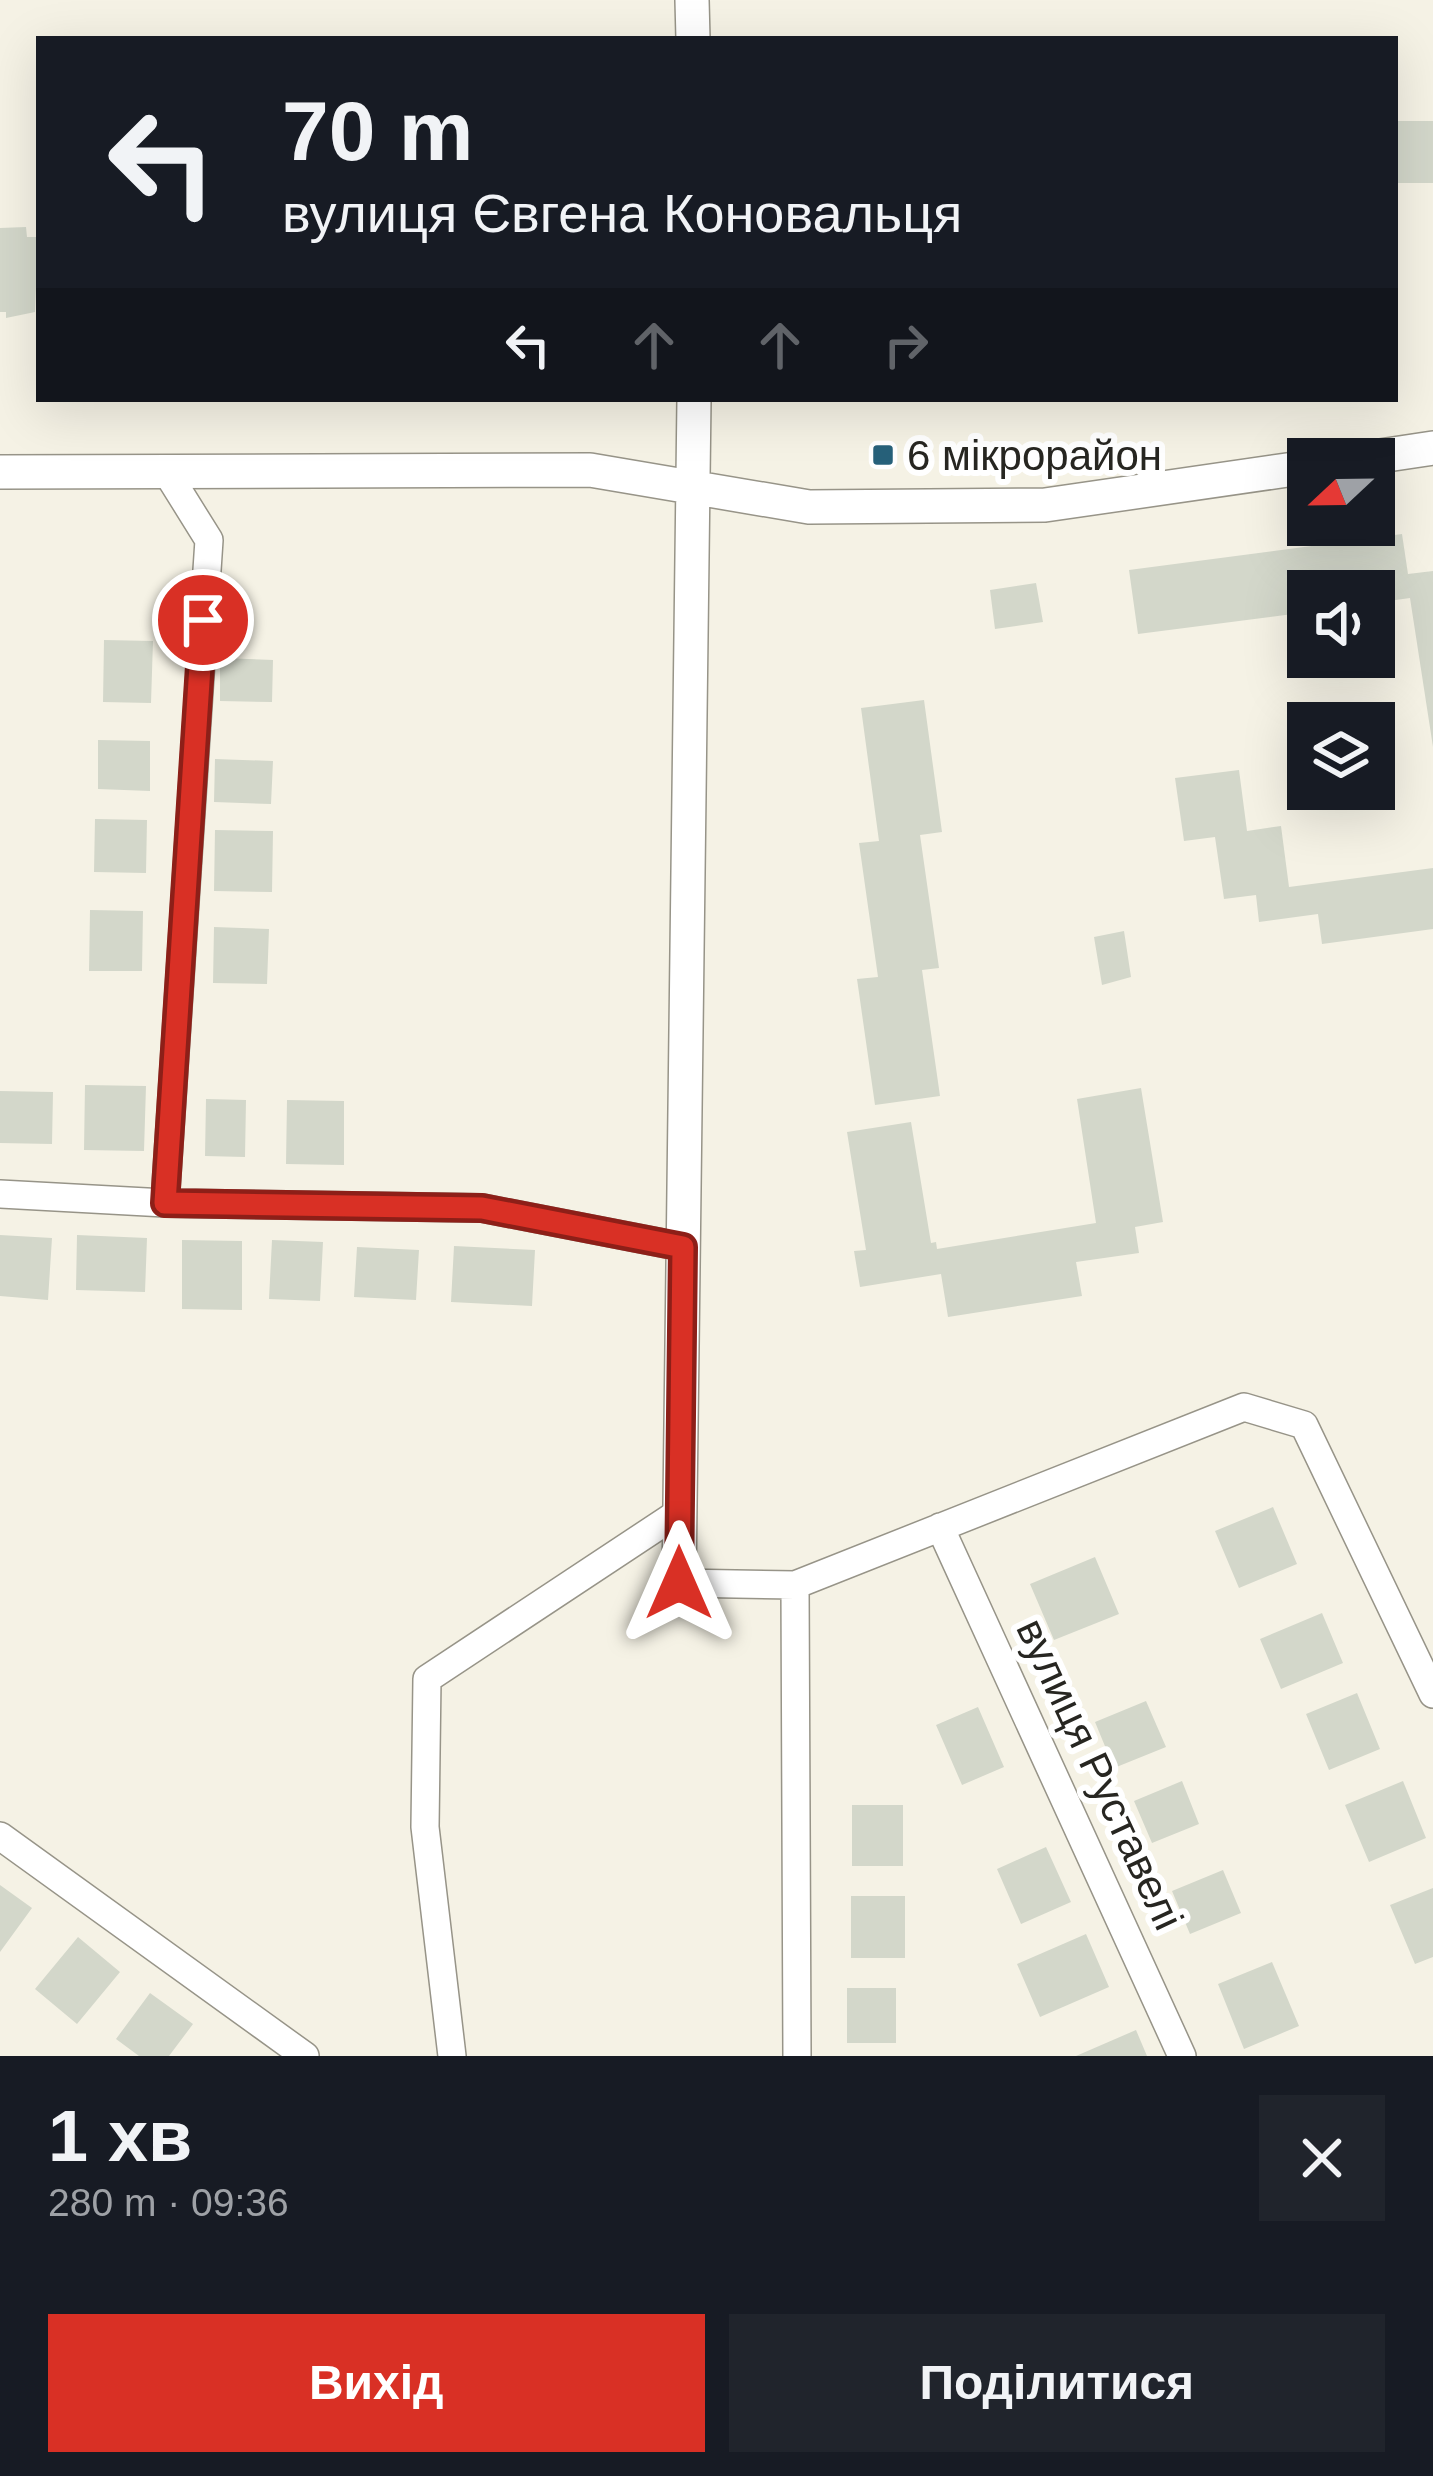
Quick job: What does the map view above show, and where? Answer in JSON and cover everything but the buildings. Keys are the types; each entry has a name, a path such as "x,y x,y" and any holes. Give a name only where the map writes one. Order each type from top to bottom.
{"street":[{"path":"692,0 692,36"},
{"path":"694,402 679,1583 795,1585 1244,1407 1304,1425 1433,1694"},
{"path":"1395,454 1433,448"},
{"path":"0,472 590,470 809,507 1045,505 1287,469"},
{"path":"165,1203 209,540 166,471"},
{"path":"0,1194 165,1203 482,1208 683,1247"},
{"path":"452,2056 425,1827 427,1679 679,1513"},
{"name":"вулиця Руставелі","path":"940,1527 1182,2056"},
{"path":"795,1585 796,2056"},
{"path":"0,1836 305,2056"}],"place":[{"name":"6 мікрорайон","path":"883,455"}],"route":[{"path":"203,620 165,1203 482,1208 683,1247 679,1583"}]}
